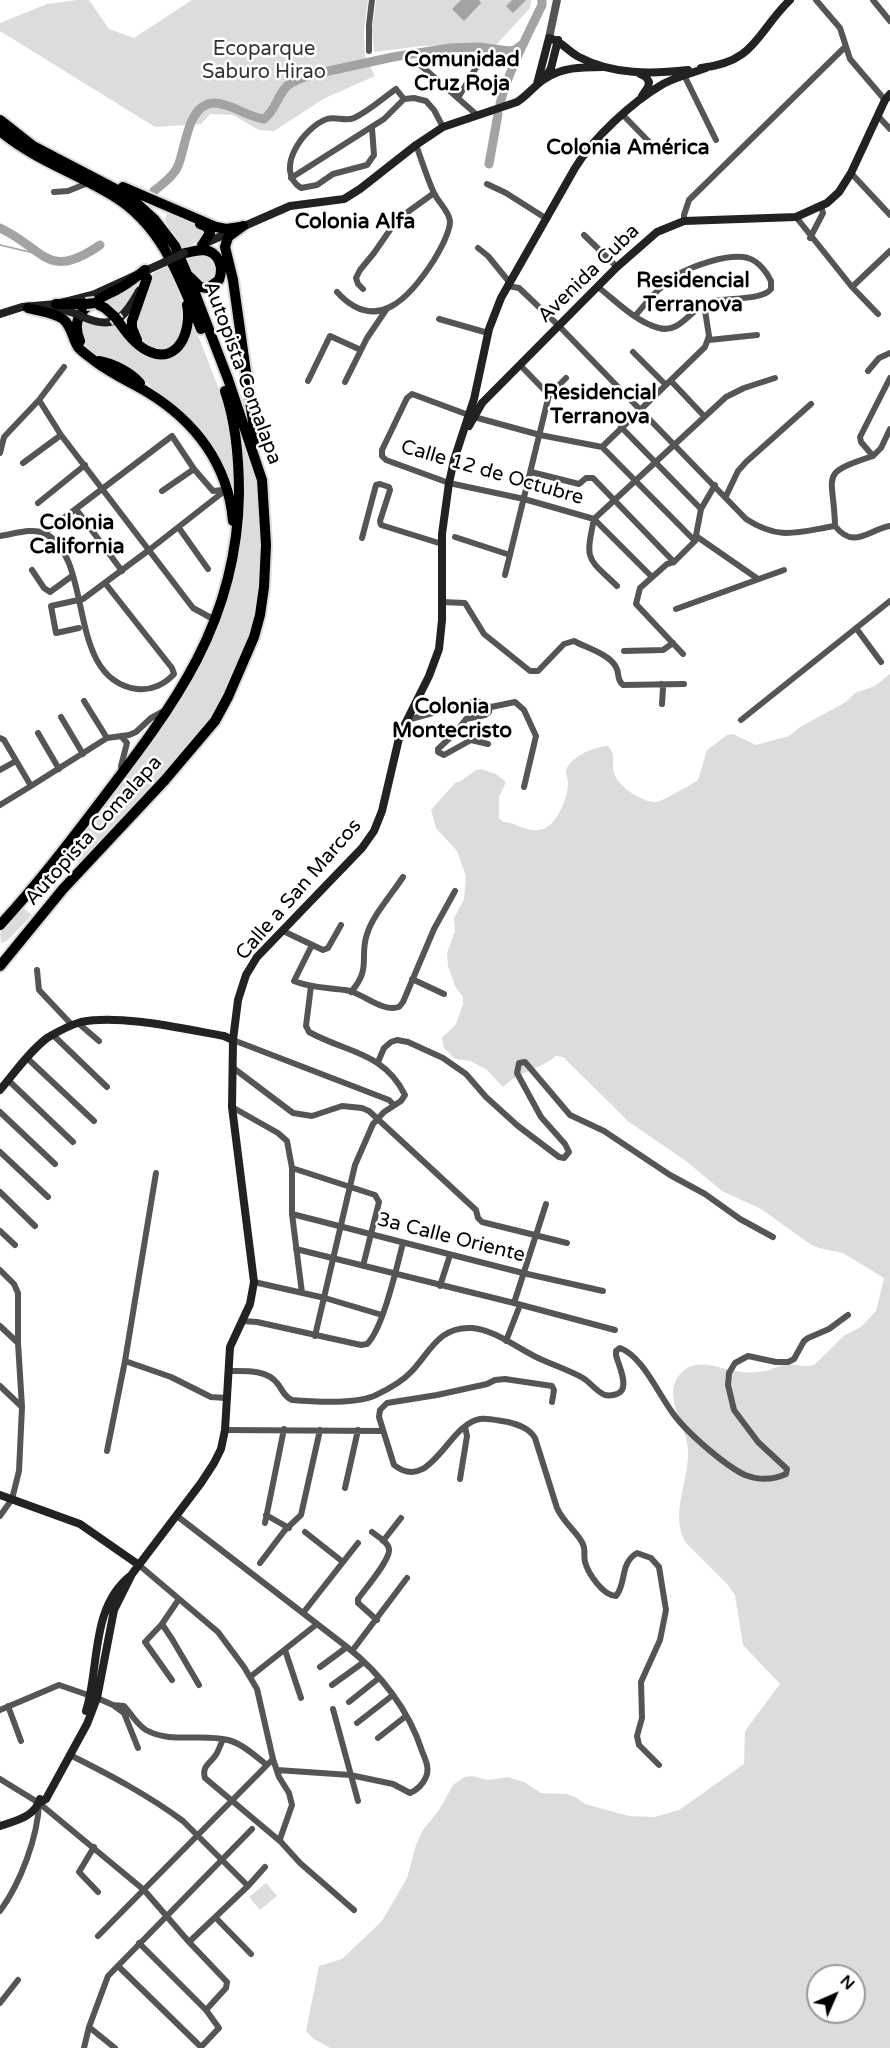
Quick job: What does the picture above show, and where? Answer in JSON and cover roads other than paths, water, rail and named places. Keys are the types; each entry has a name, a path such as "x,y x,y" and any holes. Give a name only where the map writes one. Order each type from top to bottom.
{"highway":[{"name":"Autopista Comalapa","path":"0,120 33,146 129,196 163,228 175,246 181,269 223,383 237,449 239,483 238,530 231,572 215,621 191,673 123,772 3,924"},
{"name":"Autopista Comalapa","path":"0,131 36,157 121,201 147,224 181,269 228,379 262,480 266,523 266,561 260,615 244,662 228,697 209,729 63,889 0,966"},
{"path":"81,170 216,228 243,226"},
{"path":"163,228 161,219 163,213 171,210 208,229 210,236 203,244"},
{"path":"243,226 228,237 225,247 233,280 262,480"},
{"path":"181,269 202,288 214,286 221,276 221,264 213,254 202,250 184,253"},
{"path":"56,304 91,303 105,308 140,345 151,352 165,353 177,347 185,337 188,326 181,269"},
{"path":"140,345 134,335 132,321 146,274"},
{"path":"136,386 99,361 83,346 79,338 78,322 81,313 94,301 146,274"},
{"path":"25,307 64,320 80,349 108,370 173,408 192,427 218,464 227,489 233,521 231,572"},
{"path":"99,361 114,365 132,376 147,392"},
{"path":"0,948 23,936"}],"main road":[{"path":"537,85 549,38 558,40 576,56 603,67 636,73 665,73 706,68 726,64 747,52 790,0"},
{"path":"545,79 551,68 558,40"},
{"path":"0,314 25,307 56,304 94,294 146,274 203,244 290,206 344,199 416,145 443,128 517,102 545,79 572,68 603,67"},
{"path":"472,416 488,333 494,314 580,159 623,115 660,86 706,68"},
{"path":"634,105 649,84 646,77 636,73"},
{"name":"Avenida Cuba","path":"463,433 482,403 617,267 650,237 684,220 796,217 821,206 839,192 851,173 887,97"},
{"path":"25,307 64,310 102,324 112,322 127,311 146,274"},
{"path":"481,370 483,381 487,385 501,384"},
{"name":"Calle a San Marcos","path":"132,1574 177,1516 214,1463 221,1449 225,1430 230,1347 253,1295 254,1282 232,1107 233,1040 238,1000 246,975 257,957 362,849 374,831 386,799 400,734 429,676 439,649 442,544 449,483 463,433"},
{"path":"0,1090 39,1045 75,1024 109,1020 136,1022 224,1036 233,1040"},
{"path":"0,1494 80,1524 139,1565"},
{"path":"39,1803 46,1799 87,1724 94,1697 106,1607 122,1582 132,1574"},
{"path":"0,1826 20,1820 34,1810 83,1722 101,1675 97,1673 99,1660 112,1614 132,1574"}],"street":[{"path":"369,51 372,0"},
{"path":"549,38 557,0"},
{"path":"816,0 840,27 850,59 887,97"},
{"path":"873,0 889,17"},
{"path":"552,26 558,40"},
{"path":"684,220 689,200 845,47"},
{"path":"458,98 482,61"},
{"path":"418,63 477,115"},
{"path":"684,75 716,140"},
{"path":"372,128 374,154 366,165 333,174 317,185 301,188 295,184 291,178 290,160 307,132 326,119 353,118 396,89 404,99"},
{"path":"291,178 372,128 404,99 414,98 426,101 434,110 443,128"},
{"path":"623,115 659,152"},
{"path":"878,116 890,129"},
{"path":"345,382 361,350 386,310 401,300 421,281 446,236 450,223 434,193 416,145"},
{"path":"851,173 890,215"},
{"path":"54,192 68,191 88,183"},
{"path":"487,184 547,219"},
{"path":"363,289 356,278 360,270 398,219 434,193"},
{"path":"810,238 823,213 821,206"},
{"path":"796,217 810,238 878,314"},
{"path":"584,235 617,267"},
{"path":"478,248 488,256 509,284 519,288 559,326 746,519 771,532 783,534 835,526"},
{"path":"852,287 890,251"},
{"path":"598,287 635,316 658,328 670,329 679,325 704,304 720,300 763,296 769,292 772,285 771,280 759,266 749,259 733,257 713,261 676,276 661,287 635,316"},
{"path":"337,292 347,301 366,310 386,310"},
{"path":"602,447 705,347 709,340 704,304"},
{"path":"439,319 488,333"},
{"path":"709,340 757,335"},
{"path":"308,381 330,336 361,350"},
{"path":"633,352 704,416"},
{"path":"868,371 879,358 890,352"},
{"path":"520,365 549,395"},
{"path":"0,453 2,439 39,400 64,366"},
{"path":"505,575 549,395 566,378"},
{"name":"Calle 12 de Octubre","path":"472,416 412,394 407,398 382,450 382,456 386,460 449,483 524,499 594,519 726,397 776,378"},
{"path":"873,456 861,442 860,436 890,378"},
{"path":"39,400 61,435 193,608 215,621"},
{"path":"726,496 738,471 746,462 811,404"},
{"path":"472,416 540,435 602,447 634,481 696,539 758,579"},
{"path":"621,427 701,509"},
{"path":"890,429 881,448 873,456 844,465 831,480 835,526 845,535 861,538 890,526"},
{"path":"23,463 61,435"},
{"path":"45,533 172,436 194,469 213,490 219,492 227,489"},
{"path":"38,502 85,465"},
{"path":"162,491 194,469"},
{"path":"531,472 579,484 586,478 593,478 674,562"},
{"path":"362,538 376,485 380,484 389,487 390,490 381,525 442,544"},
{"path":"683,654 636,604 640,588 666,564 674,562 696,539 701,509 715,485"},
{"path":"79,628 56,633 51,606 82,599 122,571 227,489"},
{"path":"76,509 122,571"},
{"path":"594,519 652,577"},
{"path":"594,519 588,549 590,559 617,586"},
{"path":"178,528 208,569"},
{"path":"0,536 33,531 45,533 66,555 96,658 102,670 118,683 139,689 161,684 174,674 172,668 105,583"},
{"path":"455,537 510,555"},
{"path":"32,570 44,588 50,592 72,576"},
{"path":"676,609 784,570"},
{"path":"741,720 890,601"},
{"path":"442,602 465,603 484,634 530,670 538,671 564,644 574,641 608,658 616,667 618,680 623,685 684,684"},
{"path":"856,628 881,662"},
{"path":"624,651 663,650 673,643"},
{"path":"661,684 662,704"},
{"path":"84,701 107,738"},
{"path":"407,720 474,702 490,707 510,702 519,705 536,736 524,787"},
{"path":"488,744 471,740 444,755 438,752 438,749 466,719 485,715 489,712 490,707"},
{"path":"0,805 107,738 136,732 151,718 168,709"},
{"path":"61,717 82,754"},
{"path":"38,733 59,770"},
{"path":"121,736 127,743 121,766 123,772"},
{"path":"0,738 4,740 31,786"},
{"path":"0,770 16,760"},
{"path":"351,992 358,984 364,969 368,932 403,877"},
{"path":"312,945 294,979 298,983 351,992 393,1008 399,1007 434,929 455,891"},
{"path":"283,931 326,949 341,925"},
{"path":"37,970 39,990 75,1024 99,1041"},
{"path":"412,979 444,994"},
{"path":"311,986 306,1026 309,1032 378,1062 390,1071 405,1095 373,1124 355,1165 315,1336"},
{"path":"53,1035 106,1087"},
{"path":"233,1040 389,1100 394,1105"},
{"path":"378,1062 384,1048 397,1040 408,1042 443,1058 466,1074 486,1097 518,1126 559,1157 564,1158 569,1152 565,1144 541,1117 517,1073 519,1063 525,1062 570,1115 604,1131 670,1175 705,1194 740,1219 772,1237"},
{"path":"27,1058 94,1121"},
{"path":"232,1067 293,1113 312,1116 342,1106 362,1108 378,1118 476,1210 479,1220 567,1243"},
{"path":"8,1080 73,1142"},
{"path":"232,1107 285,1138 292,1168 292,1214 302,1293"},
{"path":"0,1112 55,1164"},
{"path":"0,1152 48,1197"},
{"path":"292,1168 375,1195 378,1198 379,1202 363,1266"},
{"path":"106,1451 125,1361 156,1173"},
{"path":"0,1192 35,1226"},
{"path":"506,1341 523,1273 546,1204"},
{"name":"3a Calle Oriente","path":"292,1214 450,1255 603,1291"},
{"path":"0,1231 15,1245"},
{"path":"242,1321 257,1322 361,1345 367,1344 382,1314 403,1243"},
{"path":"296,1250 615,1330"},
{"path":"441,1286 450,1255"},
{"path":"0,1270 16,1288 22,1407 19,1471 12,1499 0,1516"},
{"path":"254,1282 382,1314"},
{"path":"228,1371 252,1371 270,1377 279,1384 284,1395 292,1400 361,1400 376,1395 403,1379 435,1342 453,1331 470,1328 506,1341 582,1377 601,1393 610,1395 622,1390 623,1384 616,1351 620,1348 635,1358 673,1414 693,1435 745,1474 758,1479 774,1478 786,1474 787,1470 758,1442 734,1410 728,1385 729,1373 735,1362 748,1356 788,1362 794,1359 804,1341 829,1329 848,1316"},
{"path":"0,1326 18,1342"},
{"path":"125,1361 171,1377 211,1398 226,1398"},
{"path":"552,1402 554,1390 552,1386 505,1379 437,1395 387,1403 380,1410 379,1417 394,1466 400,1470 409,1471 428,1468 449,1442 465,1427 479,1419 522,1426 531,1431 535,1438 561,1516 585,1548 585,1563 594,1578 611,1596 616,1596 621,1591 627,1562 637,1553 651,1558 659,1567 666,1610 660,1640 641,1682 642,1718 637,1736 639,1745 659,1765"},
{"path":"0,1386 22,1407"},
{"path":"460,1479 467,1436 465,1427"},
{"path":"265,1523 284,1429"},
{"path":"225,1430 382,1431"},
{"path":"260,1563 301,1515 320,1430"},
{"path":"345,1488 358,1430"},
{"path":"266,1515 289,1528"},
{"path":"177,1516 364,1662 393,1695 418,1736 428,1769 426,1778 417,1790 410,1793 393,1784 350,1775 277,1770"},
{"path":"383,1541 401,1518"},
{"path":"305,1532 344,1562"},
{"path":"372,1532 389,1546 388,1556 358,1599 360,1606 377,1620"},
{"path":"303,1613 358,1543"},
{"path":"139,1565 218,1632 257,1689 273,1759 279,1778 289,1793 292,1805 280,1839 281,1842"},
{"path":"320,1667 349,1649 377,1620 407,1578"},
{"path":"172,1680 144,1642 162,1624 179,1599"},
{"path":"162,1624 199,1685"},
{"path":"250,1677 317,1624"},
{"path":"285,1650 301,1698"},
{"path":"332,1685 364,1662"},
{"path":"349,1702 379,1678"},
{"path":"0,1710 59,1685 113,1705 124,1713 138,1748"},
{"path":"357,1723 393,1695"},
{"path":"113,1705 124,1706 138,1724 148,1731 174,1738 223,1739 241,1745 267,1765"},
{"path":"8,1706 21,1741"},
{"path":"333,1709 358,1801"},
{"path":"378,1738 406,1716"},
{"path":"223,1739 216,1756 204,1768 204,1776 231,1802 281,1842 300,1863 354,1910"},
{"path":"70,1755 116,1778 163,1806 183,1821 249,1886"},
{"path":"98,1936 273,1759"},
{"path":"0,1779 39,1803 144,1890 227,1982 226,1988 206,2010"},
{"path":"0,1911 10,1898 27,1854 36,1829 39,1803"},
{"path":"84,2048 89,2026 108,1976 252,1829"},
{"path":"94,1847 79,1872 98,1892"},
{"path":"189,1942 249,1886 265,1867"},
{"path":"216,1918 252,1954"},
{"path":"118,1966 201,2047 219,2028 206,2010 139,1943"},
{"path":"0,2003 18,1980"},
{"path":"89,2026 115,2048"}],"waterway":[{"path":"500,104 524,41 542,5 542,0"},
{"path":"154,191 175,172 188,129 198,111 205,105 222,104 264,119 287,86 308,76 393,57 450,48 479,47 509,51 515,50 524,43"},
{"path":"489,164 498,114"},
{"path":"0,228 47,258 57,261 68,261 82,256 100,245"},
{"path":"0,245 38,254"}],"district":[{"name":"Comunidad Cruz Roja","path":"462,72"},
{"name":"Colonia América","path":"628,148"},
{"name":"Colonia Alfa","path":"355,222"},
{"name":"Residencial Terranova","path":"693,293"},
{"name":"Residencial Terranova","path":"600,405"},
{"name":"Colonia California","path":"77,535"},
{"name":"Colonia Montecristo","path":"452,719"}],"park label":[{"name":"Ecoparque Saburo Hirao","path":"264,62"}]}
